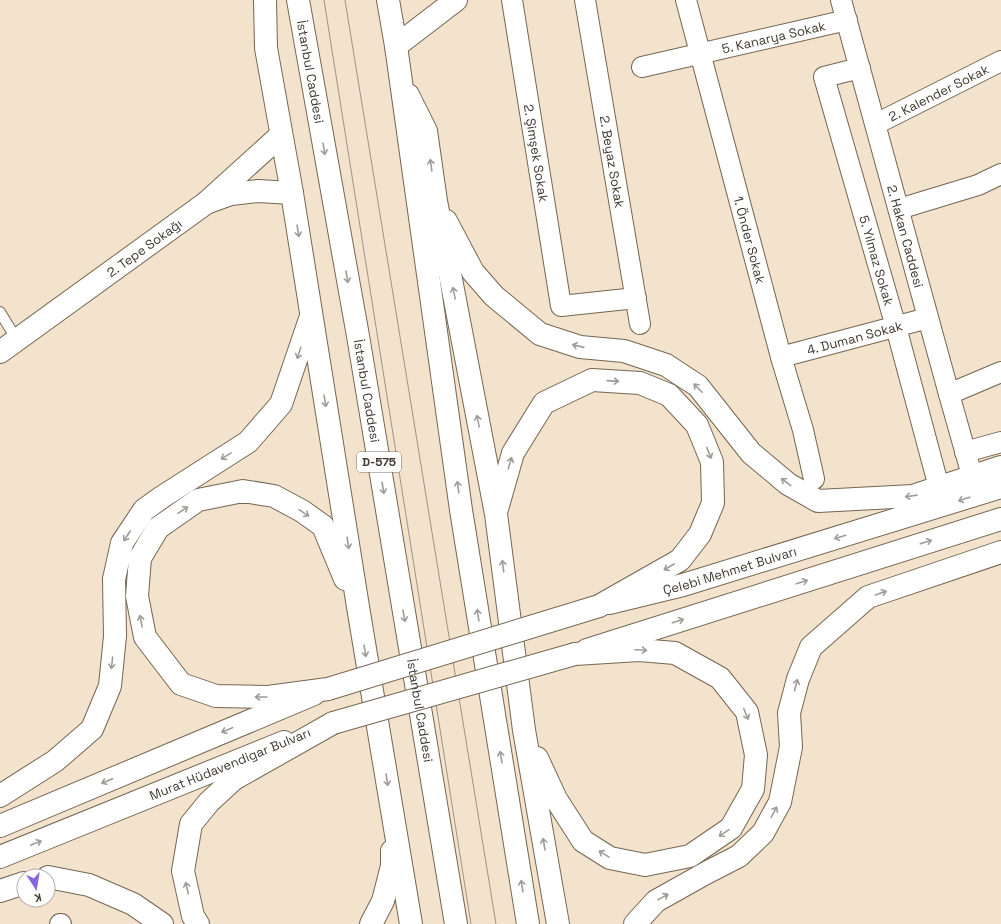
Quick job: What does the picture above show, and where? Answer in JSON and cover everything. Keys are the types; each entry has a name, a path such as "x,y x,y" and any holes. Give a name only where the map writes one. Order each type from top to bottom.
{"main road":[{"path":"265,0 266,48 292,193 359,613 411,924"},
{"name":"İstanbul Caddesi","path":"298,0 358,336 456,924"},
{"path":"388,0 396,46 461,510 528,924"},
{"path":"396,46 456,0"},
{"path":"401,82 426,131 436,201 496,514 524,730 558,924"},
{"name":"2. Tepe Sokağı","path":"8,346 206,203 281,135"},
{"path":"206,203 238,193 258,191 292,193"},
{"path":"436,201 474,272 494,296 540,334 580,348 624,351 666,364 698,386 751,453 788,484 818,501 913,496 1001,467"},
{"path":"0,796 55,761 92,728 110,686 115,636 114,579 122,543 144,510 248,442 281,404 311,316"},
{"path":"496,514 501,491 513,453 544,403 592,380 640,383 669,395 697,425 712,462 713,503 700,534 680,560 598,606"},
{"name":"Çelebi Mehmet Bulvarı","path":"328,688 598,606 683,586 1001,487"},
{"path":"328,688 268,697 216,696 181,684 145,637 137,596 140,558 158,528 198,500 243,491 274,496 302,511 323,526 359,613"},
{"path":"574,654 1001,519"},
{"path":"635,924 656,901 739,856 763,833 780,802 791,747 789,712 798,678 811,647 868,597 1001,552"},
{"path":"524,730 556,799 582,841 610,858 645,865 690,856 731,828 753,789 756,755 747,712 720,678 675,653 639,650 574,654"},
{"name":"Murat Hüdavendigar Bulvarı","path":"0,857 332,723 574,654"},
{"path":"0,826 328,688"},
{"path":"198,924 193,916 183,871 191,824 209,802 234,779 332,723"},
{"path":"371,924 383,901 392,866 393,818"},
{"path":"56,878 89,884 133,904 162,924"},
{"path":"0,891 16,886"}],"street":[{"name":"2. Şimşek Sokak","path":"512,0 561,306 636,298"},
{"name":"2. Beyaz Sokak","path":"585,0 640,324"},
{"name":"1. Önder Sokak","path":"686,0 803,430 814,479"},
{"name":"2. Hakan Caddesi","path":"841,0 971,472"},
{"name":"5. Kanarya Sokak","path":"642,67 847,20"},
{"name":"2. Kalender Sokak","path":"876,124 1001,61"},
{"name":"5. Yılmaz Sokak","path":"860,68 824,77 896,327 937,480"},
{"path":"898,209 978,185 1001,174"},
{"name":"4. Duman Sokak","path":"782,357 928,318"},
{"path":"949,394 1001,372"},
{"path":"965,452 1001,442"}],"lane":[{"path":"0,312 8,346"}],"tram line":[{"path":"324,0 471,924"},
{"path":"345,0 496,924"}]}
